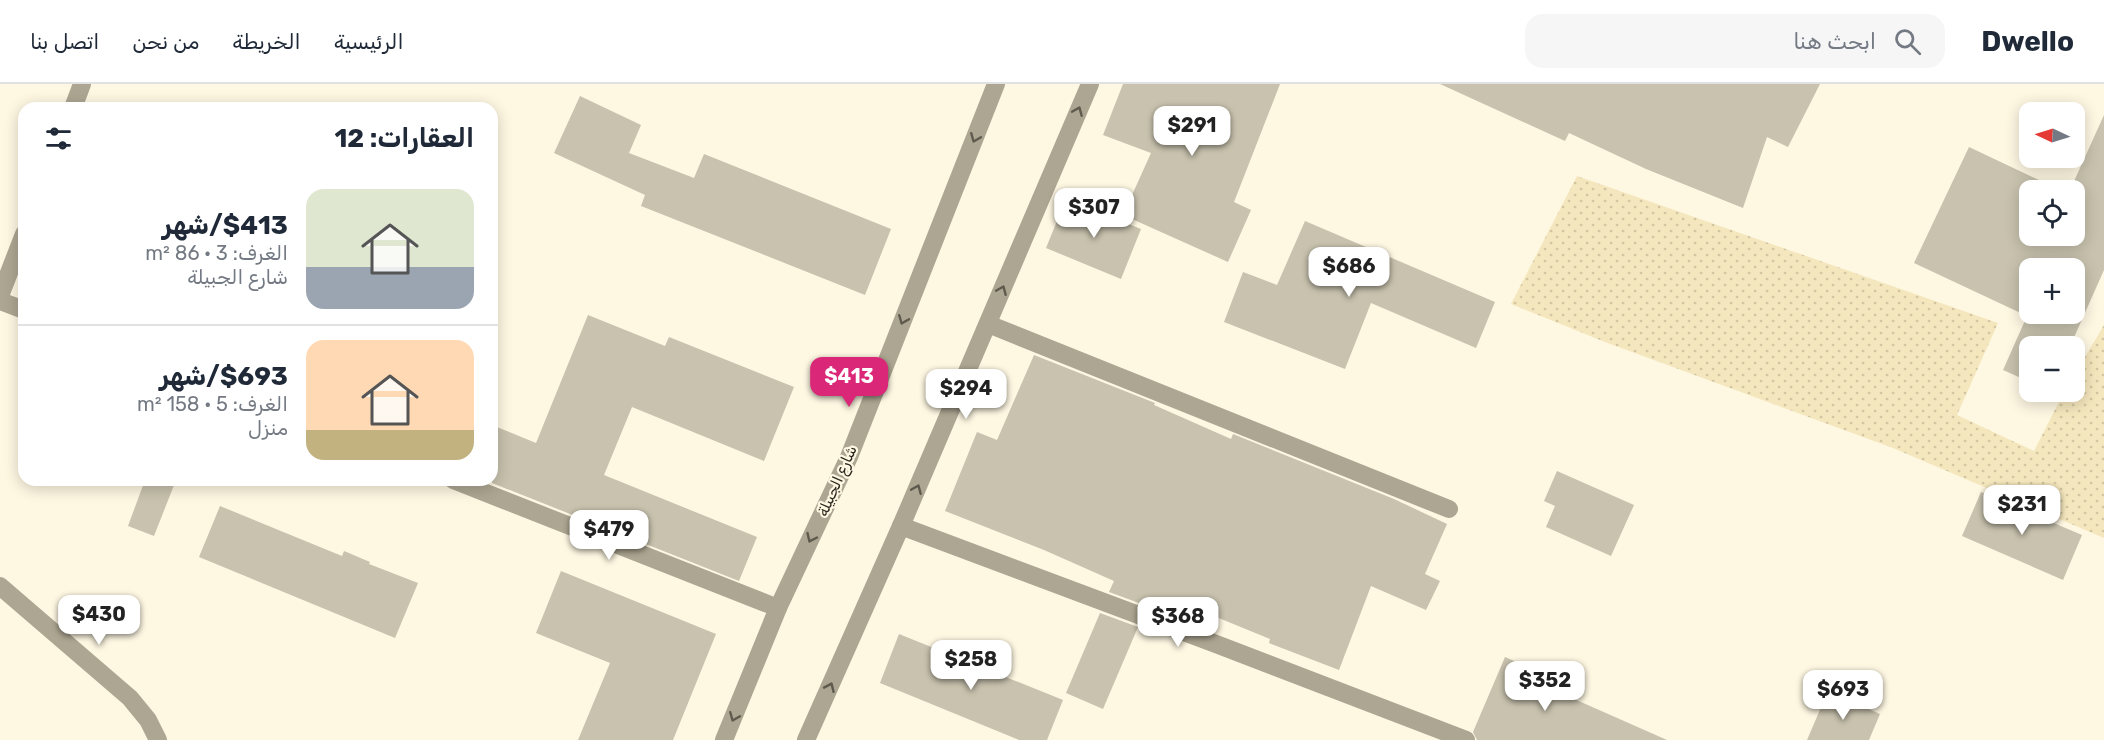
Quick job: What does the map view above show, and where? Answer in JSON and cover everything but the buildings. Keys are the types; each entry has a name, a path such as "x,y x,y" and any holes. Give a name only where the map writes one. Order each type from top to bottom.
{"street":[{"path":"75,102 82,84"},
{"name":"شارع الجبيلة","path":"724,740 778,608 849,457 996,84"},
{"path":"806,740 901,526 1090,84"},
{"path":"18,250 0,298 18,307"},
{"path":"988,324 1449,509"},
{"path":"468,486 778,608"},
{"path":"901,526 1466,740"},
{"path":"0,586 130,698 148,720 158,740"}],"shaded area":[{"path":"1577,176 1998,323 1957,415 2034,451 2059,402 2085,402 2085,357 2104,325 2104,538 1893,448 1605,342 1511,304"}]}
